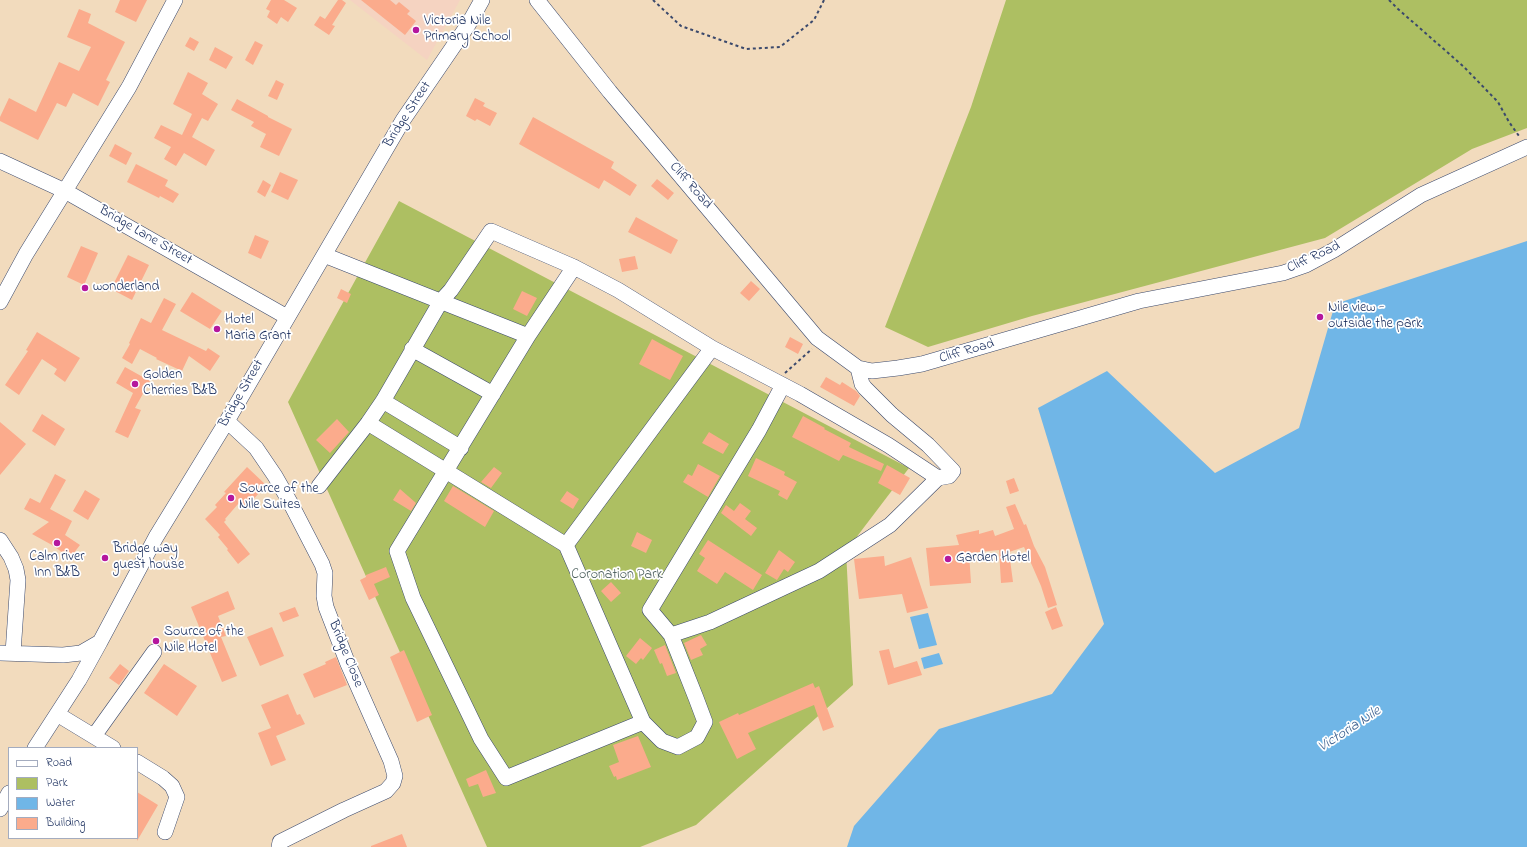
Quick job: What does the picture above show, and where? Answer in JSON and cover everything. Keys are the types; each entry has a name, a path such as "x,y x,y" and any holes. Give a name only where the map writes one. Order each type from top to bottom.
{"street":[{"path":"0,302 26,254 129,88 175,0"},
{"name":"Bridge Street","path":"37,747 79,680 156,537 227,421 403,120 468,25 482,0"},
{"name":"Cliff Road","path":"537,0 610,92 817,338 858,368 872,370 922,364 1138,301 1283,273 1306,265 1334,250 1421,195 1526,147"},
{"name":"Bridge Lane Street","path":"0,161 65,191 287,317"},
{"path":"319,486 368,423 383,401 441,301 451,290 491,232 574,267 618,290 712,348 779,383 888,445 938,478"},
{"path":"324,255 528,336"},
{"path":"574,267 528,336 397,551 413,598 481,739 506,778 643,722"},
{"path":"566,546 712,348"},
{"path":"412,349 493,394"},
{"path":"671,635 710,622 819,571 890,525 938,478 949,476 953,471 928,445 892,415 865,388 862,384 858,368"},
{"path":"368,423 447,470 566,546 643,722 662,741 678,747 697,737 705,722 671,635 650,610 759,430 779,383"},
{"path":"383,401 461,448"},
{"name":"Bridge Close","path":"227,421 256,448 276,476 322,564 325,577 324,596 326,607 348,664 391,761 395,776 394,783 386,791 344,810 279,844"},
{"path":"0,540 14,562 18,580 7,653 63,655 81,653 100,642"},
{"path":"94,736 154,652"},
{"path":"57,714 111,747"},
{"path":"138,763 163,778 172,786 177,797 165,832"},
{"path":"0,809 8,795"}],"path":[{"path":"653,0 681,26 746,49 780,47 814,20 824,0"},
{"path":"1389,0 1463,66 1498,102 1526,147"},
{"path":"779,383 822,341"}],"shaded area":[{"name":"Victoria Nile Primary School","path":"350,0 460,0 427,60"}],"green space":[{"path":"1006,0 1527,0 1527,128 1472,149 1325,238 1032,316 928,347 885,327 971,107"},
{"name":"Coronation Park","path":"399,201 909,468 846,551 853,685 696,825 640,847 487,847 288,402"}],"water":[{"name":"Victoria Nile","path":"1527,241 1527,847 847,847 854,826 939,729 1052,694 1104,624 1038,408 1107,371 1215,473 1299,428 1335,304"},
{"path":"928,613 937,645 919,649 910,617"},
{"path":"939,653 943,664 924,669 921,658"}],"building":[{"path":"120,0 147,0 136,22 115,12"},
{"path":"271,0 284,0 297,8 288,22 281,17 277,24 267,17 270,11 266,9"},
{"path":"338,0 342,0 346,3 332,25 335,26 329,35 314,25 320,16 325,19"},
{"path":"361,0 390,0 396,5 399,2 410,11 407,14 416,21 405,35"},
{"path":"79,9 91,14 88,23 125,42 106,80 110,82 98,106 73,93 66,107 57,103 38,140 0,121 0,117 9,98 36,112 59,62 79,71 91,47 67,37"},
{"path":"190,37 199,42 194,51 185,46"},
{"path":"255,41 263,45 253,65 245,60"},
{"path":"215,47 233,57 226,69 209,60"},
{"path":"188,72 208,83 202,94 218,104 208,121 202,118 192,137 215,150 206,166 184,153 176,166 164,159 171,147 154,138 161,125 182,135 192,114 173,104"},
{"path":"276,80 284,84 277,100 268,96"},
{"path":"475,98 485,103 483,106 497,113 490,126 477,119 475,121 466,116"},
{"path":"237,99 292,129 279,156 260,147 266,134 251,126 254,122 231,110"},
{"path":"533,117 614,162 611,168 637,185 630,196 604,180 599,189 519,144"},
{"path":"115,144 132,153 126,165 109,156"},
{"path":"136,164 168,180 165,186 179,194 173,203 160,196 159,198 127,182"},
{"path":"280,172 298,180 288,200 271,192"},
{"path":"657,179 674,193 668,200 651,186"},
{"path":"263,180 271,185 265,197 257,192"},
{"path":"636,217 678,240 671,254 628,232"},
{"path":"255,235 269,241 261,259 248,253"},
{"path":"81,246 98,253 84,285 67,277"},
{"path":"128,255 149,265 132,300 111,289"},
{"path":"635,256 638,269 622,272 619,259"},
{"path":"751,281 760,289 749,301 740,293"},
{"path":"341,289 351,294 347,303 337,298"},
{"path":"522,291 537,298 527,316 513,309"},
{"path":"192,292 222,311 210,329 180,311"},
{"path":"164,298 176,304 162,330 206,351 208,348 220,356 210,371 189,356 182,371 156,359 157,358 140,349 132,364 122,358 130,344 129,343 141,318 151,323"},
{"path":"37,332 80,358 65,382 54,374 57,369 42,359 19,395 5,385 28,351 26,350"},
{"path":"790,337 803,344 798,354 785,347"},
{"path":"652,339 683,356 670,380 639,364"},
{"path":"125,367 150,381 135,408 141,410 128,438 115,432 133,393 116,383"},
{"path":"826,377 840,385 842,382 856,391 860,396 854,406 820,387"},
{"path":"42,414 65,429 55,446 32,431"},
{"path":"803,416 851,443 849,447 884,464 881,471 843,455 839,461 792,437"},
{"path":"337,419 349,432 330,453 316,440"},
{"path":"0,422 26,444 0,475"},
{"path":"709,432 729,444 723,454 702,443"},
{"path":"756,458 785,472 784,475 797,482 787,500 778,495 780,491 748,476"},
{"path":"698,464 720,476 708,497 683,482 688,474 692,476"},
{"path":"887,465 910,478 900,495 878,483"},
{"path":"247,467 266,485 244,510 238,504 225,519 226,520 224,522 250,554 238,564 218,537 220,535 205,519 217,507 215,505 226,493 224,492"},
{"path":"494,467 502,473 491,488 481,482"},
{"path":"55,474 66,480 50,509 72,521 65,535 80,545 70,558 52,545 32,534 49,522 24,509 30,498 40,503"},
{"path":"1014,478 1019,491 1010,494 1006,481"},
{"path":"453,486 494,511 485,527 444,501"},
{"path":"400,489 416,503 411,511 393,500"},
{"path":"85,490 100,499 88,520 73,511"},
{"path":"567,491 579,499 573,509 560,501"},
{"path":"740,503 751,511 745,519 757,528 751,536 721,513 726,505 734,511"},
{"path":"1015,504 1024,525 1026,524 1034,546 1045,567 1057,605 1048,608 1041,586 1024,547 1009,552 1013,582 1001,583 999,550 969,553 971,583 930,586 926,548 959,545 956,535 979,530 979,534 993,530 995,536 1014,529 1006,507"},
{"path":"637,532 652,540 646,553 631,546"},
{"path":"708,540 762,575 753,590 725,572 717,584 697,571 705,558 699,554"},
{"path":"779,550 795,562 788,572 784,569 777,580 765,573"},
{"path":"884,556 885,566 911,557 928,608 907,613 902,594 859,599 854,559"},
{"path":"386,567 390,577 374,584 379,595 369,600 360,580 366,577 366,575"},
{"path":"611,582 621,593 611,602 601,591"},
{"path":"228,591 235,609 218,616 226,636 221,637 237,676 222,682 191,607"},
{"path":"295,607 299,616 283,622 279,613"},
{"path":"1056,607 1063,626 1052,630 1045,612"},
{"path":"272,627 284,656 260,666 247,637"},
{"path":"701,635 707,645 700,649 703,655 691,660 684,643"},
{"path":"640,638 652,648 643,660 641,658 636,664 626,656"},
{"path":"665,645 676,673 667,676 662,663 660,664 654,650"},
{"path":"889,649 894,668 917,661 922,675 888,685 879,651"},
{"path":"404,650 432,715 417,722 390,657"},
{"path":"336,657 347,685 314,698 303,674 326,664 325,662"},
{"path":"120,664 129,671 119,685 109,678"},
{"path":"164,664 197,686 177,716 144,693"},
{"path":"813,683 815,688 819,686 834,727 823,731 814,705 748,733 756,749 737,759 719,722"},
{"path":"288,694 297,715 300,714 305,724 276,736 286,760 271,766 258,733 271,728 261,705"},
{"path":"638,736 651,767 617,780 609,766 619,762 613,745"},
{"path":"486,770 496,793 483,797 478,784 469,787 466,779"},
{"path":"138,793 158,805 137,841 138,839"},
{"path":"402,834 407,847 371,847 371,846"}],"place":[{"name":"Victoria Nile Primary School","path":"416,30"},
{"name":"wonderland","path":"85,288"},
{"name":"Nile view - outside the park","path":"1320,317"},
{"name":"Hotel Maria Grant","path":"217,329"},
{"name":"Golden Cherries B&B","path":"135,384"},
{"name":"Source of the Nile Suites","path":"231,498"},
{"name":"Calm river Inn B&B","path":"57,543"},
{"name":"Bridge way guest house","path":"105,558"},
{"name":"Garden Hotel","path":"948,559"},
{"name":"Source of the Nile Hotel","path":"156,641"}]}
